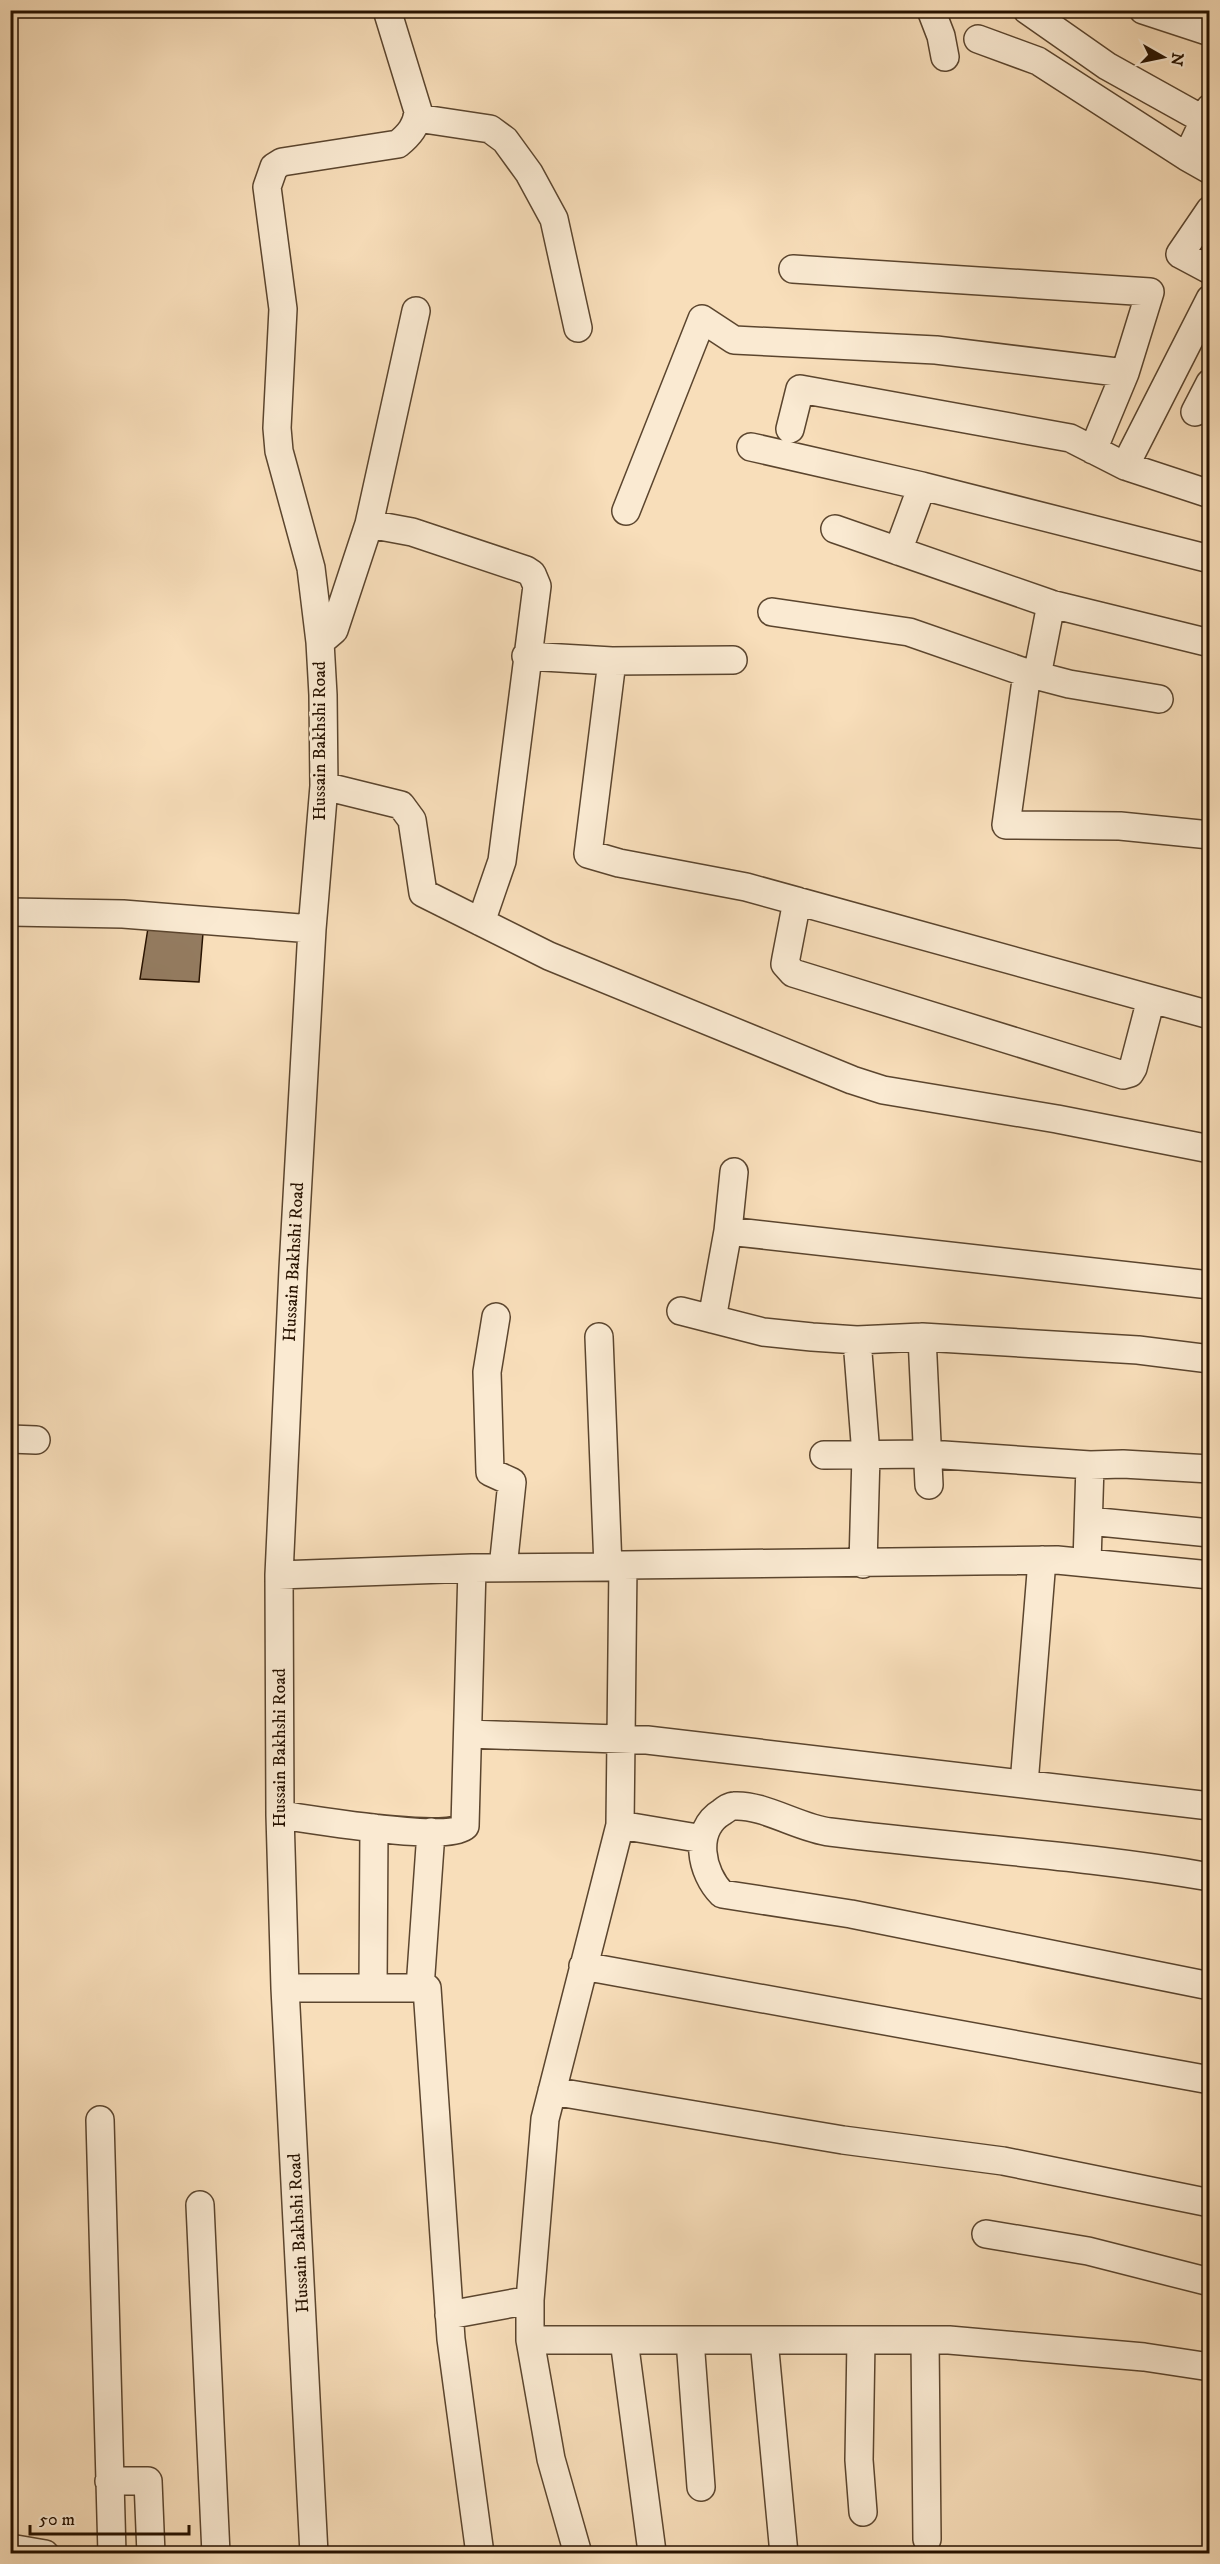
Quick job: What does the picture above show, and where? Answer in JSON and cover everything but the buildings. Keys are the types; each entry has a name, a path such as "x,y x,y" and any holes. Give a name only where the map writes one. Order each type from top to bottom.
{"street":[{"path":"387,10 418,111 417,118 490,129 505,140 529,174 554,219 578,328"},
{"path":"931,10 941,36 945,57"},
{"path":"978,39 1038,61 1198,164 1207,114 1107,66 1028,10"},
{"path":"1160,13 1209,32"},
{"name":"Hussain Bakhshi Road","path":"315,2553 285,1988 280,1815 279,1575 312,929 324,786 323,695 320,642 311,568 279,451 283,309 267,187 274,167 282,162 398,144 408,136 417,118"},
{"path":"1209,210 1180,254 1209,270"},
{"path":"793,268 1150,292 1125,373 1093,450"},
{"path":"1125,466 1209,299"},
{"path":"320,642 334,630 369,524 417,311"},
{"path":"626,511 702,319 734,340 936,350 1125,373"},
{"path":"1195,412 1209,383"},
{"path":"790,429 800,389 1070,438 1125,466 1209,494"},
{"path":"751,447 922,486 1209,559"},
{"path":"898,551 922,486"},
{"path":"369,524 412,532 532,574 537,586 526,656 502,861 481,922"},
{"path":"835,529 1051,604 1209,643"},
{"path":"1051,604 1032,674 1006,825 1120,826 1209,835"},
{"path":"772,612 909,632 1032,674 1069,684 1159,699"},
{"path":"526,656 612,661 733,660"},
{"path":"612,661 588,854 619,863 747,887 1209,1015"},
{"path":"324,786 401,805 412,820 423,892 549,956 842,1076 883,1090 1057,1119 1209,1149"},
{"path":"797,901 785,964 793,973 1123,1075 1130,1073 1133,1068 1151,999"},
{"path":"10,912 123,914 312,929"},
{"path":"712,1319 728,1231 734,1172"},
{"path":"728,1231 1209,1285"},
{"path":"681,1311 763,1332 857,1340 922,1337 1138,1350 1209,1359"},
{"path":"496,1317 487,1372 490,1472 512,1482 503,1568"},
{"path":"578,2553 551,2459 530,2340 530,2300 545,2119 620,1825 622,1738 616,1566 599,1336"},
{"path":"922,1337 929,1485"},
{"path":"857,1340 866,1455 863,1564"},
{"path":"824,1455 929,1454 1090,1466 1124,1464 1209,1469"},
{"path":"1087,1563 1090,1466"},
{"path":"1089,1521 1209,1533"},
{"path":"279,1575 472,1568 1042,1560 1209,1575"},
{"path":"1024,1784 1042,1560"},
{"path":"280,1815 374,1828 431,1832 462,1829 467,1822 472,1568"},
{"path":"468,1734 647,1740 1209,1806"},
{"path":"1209,1877 1142,1866 826,1832 751,1808 732,1806 714,1817 703,1839 705,1867 712,1884 723,1894 851,1914 1209,1986"},
{"path":"620,1825 703,1839"},
{"path":"373,1987 374,1828"},
{"path":"420,1988 431,1832"},
{"path":"583,1966 1209,2080"},
{"path":"285,1988 427,1988 450,2315 480,2553"},
{"path":"552,2091 843,2140 1003,2161 1209,2203"},
{"path":"100,2120 112,2553"},
{"path":"200,2205 216,2553"},
{"path":"986,2234 1088,2251 1209,2282"},
{"path":"450,2315 530,2300"},
{"path":"530,2340 925,2340 1144,2357 1209,2367"},
{"path":"624,2340 652,2553"},
{"path":"690,2340 701,2487"},
{"path":"764,2340 784,2553"},
{"path":"861,2340 859,2460 863,2512"},
{"path":"925,2340 927,2539"},
{"path":"109,2481 148,2481 151,2553"},
{"path":"10,2548 45,2553"}]}
